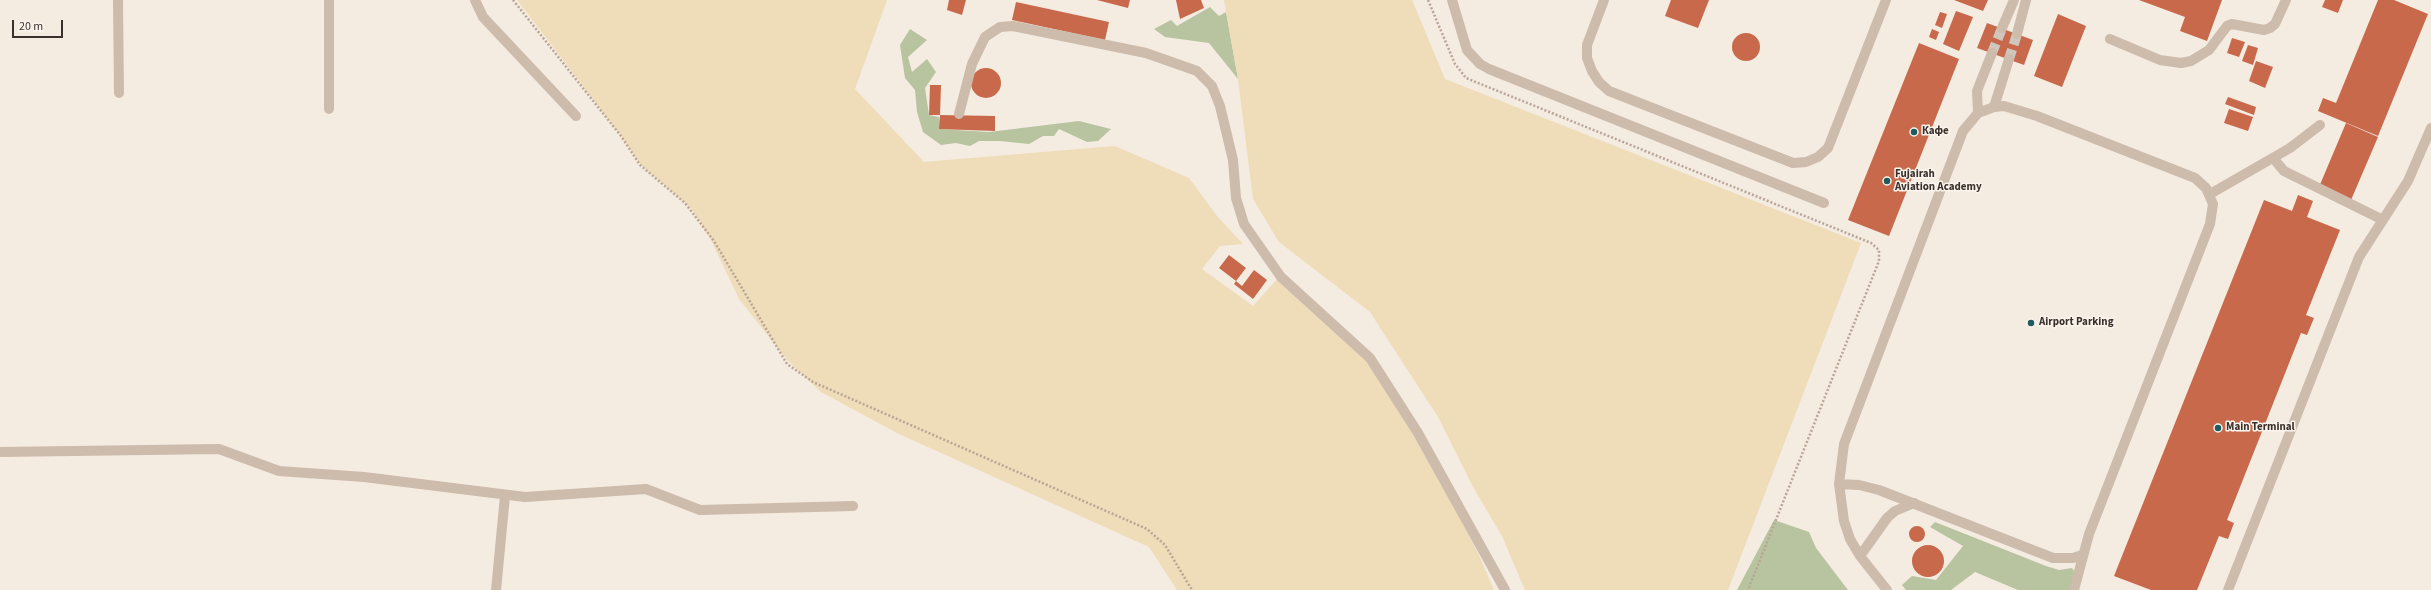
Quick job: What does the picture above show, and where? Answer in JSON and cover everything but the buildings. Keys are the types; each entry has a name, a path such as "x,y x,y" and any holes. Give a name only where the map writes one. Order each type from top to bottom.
{"street":[{"path":"118,0 119,93"},
{"path":"329,109 330,0"},
{"path":"475,0 483,17 576,116"},
{"path":"1452,0 1467,50 1480,64 1489,69 1824,203"},
{"path":"1604,0 1587,45 1590,65 1599,82 1609,91 1793,163 1806,162 1818,157 1828,148 1886,0"},
{"path":"2002,28 2014,0"},
{"path":"2017,34 2026,0"},
{"path":"2110,39 2165,61 2181,63 2191,61 2209,50 2227,26 2232,24 2264,30 2270,28 2275,24 2286,0"},
{"path":"959,114 972,64 985,37 1000,27 1014,26 1146,53 1197,71 1212,86 1220,106 1233,160 1236,198 1244,224 1280,277 1370,358 1418,433 1505,590"},
{"path":"1978,114 1977,91 1992,53"},
{"path":"1994,107 2008,59"},
{"path":"1888,590 1860,556 1850,539 1844,521 1838,484 1841,457 1848,431 1963,131 1978,114 1994,107 2004,106 2037,116 2195,178 2210,194 2213,214 2082,555 2074,590"},
{"path":"2210,194 2273,158 2320,125"},
{"path":"2228,590 2359,257 2408,181 2431,128"},
{"path":"2273,158 2284,172 2383,220"},
{"path":"0,452 219,449 279,471 364,477 505,496 525,497 646,489 700,510 853,506"},
{"path":"1838,484 1869,487 1914,503 2053,558 2073,558 2082,555"},
{"path":"496,590 505,496"},
{"path":"1860,556 1887,518 1900,509 1914,503"}],"path":[{"path":"513,0 621,136 640,165 685,203 710,235 787,364 814,382 1147,529 1165,545 1192,590"},
{"path":"1428,0 1455,64 1466,78 1871,243 1880,250 1879,261 1748,590"}],"green space":[{"path":"1210,7 1219,16 1226,12 1238,79 1209,43 1165,37 1154,29 1171,20 1177,26"},
{"path":"910,29 927,40 908,57 912,72 927,59 936,72 925,88 929,115 939,117 940,129 989,132 1079,121 1111,129 1098,141 1087,142 1059,129 1054,136 1043,136 1029,144 1000,141 979,141 970,146 956,143 941,145 923,132 917,112 915,90 905,78 900,45"},
{"path":"1774,520 1809,532 1816,548 1848,590 1737,590"},
{"path":"1935,522 2046,566 2059,570 2072,568 2076,574 2070,590 2018,590 1975,572 1951,590 1906,590 1902,585 1912,576 1936,580 1963,546 1930,527"}],"sand":[{"path":"517,0 887,0 855,89 924,162 1115,146 1189,178 1217,216 1243,244 1220,246 1202,269 1253,306 1279,277 1346,334 1412,424 1478,553 1494,590 1177,590 1149,547 899,434 821,392 789,362 739,299 711,240 691,208 641,165 622,137"},
{"path":"1224,0 1412,0 1445,79 1861,243 1728,590 1525,590 1502,536 1473,487 1438,417 1370,312 1279,242 1253,199 1238,79"}],"tunnel":[{"path":"1992,53 2002,28"},
{"path":"2009,59 2017,34"}],"place":[{"name":"Кафе","path":"1914,132"},
{"name":"Fujairah Aviation Academy","path":"1887,181"},
{"name":"Airport Parking","path":"2031,323"},
{"name":"Main Terminal","path":"2218,428"}]}
